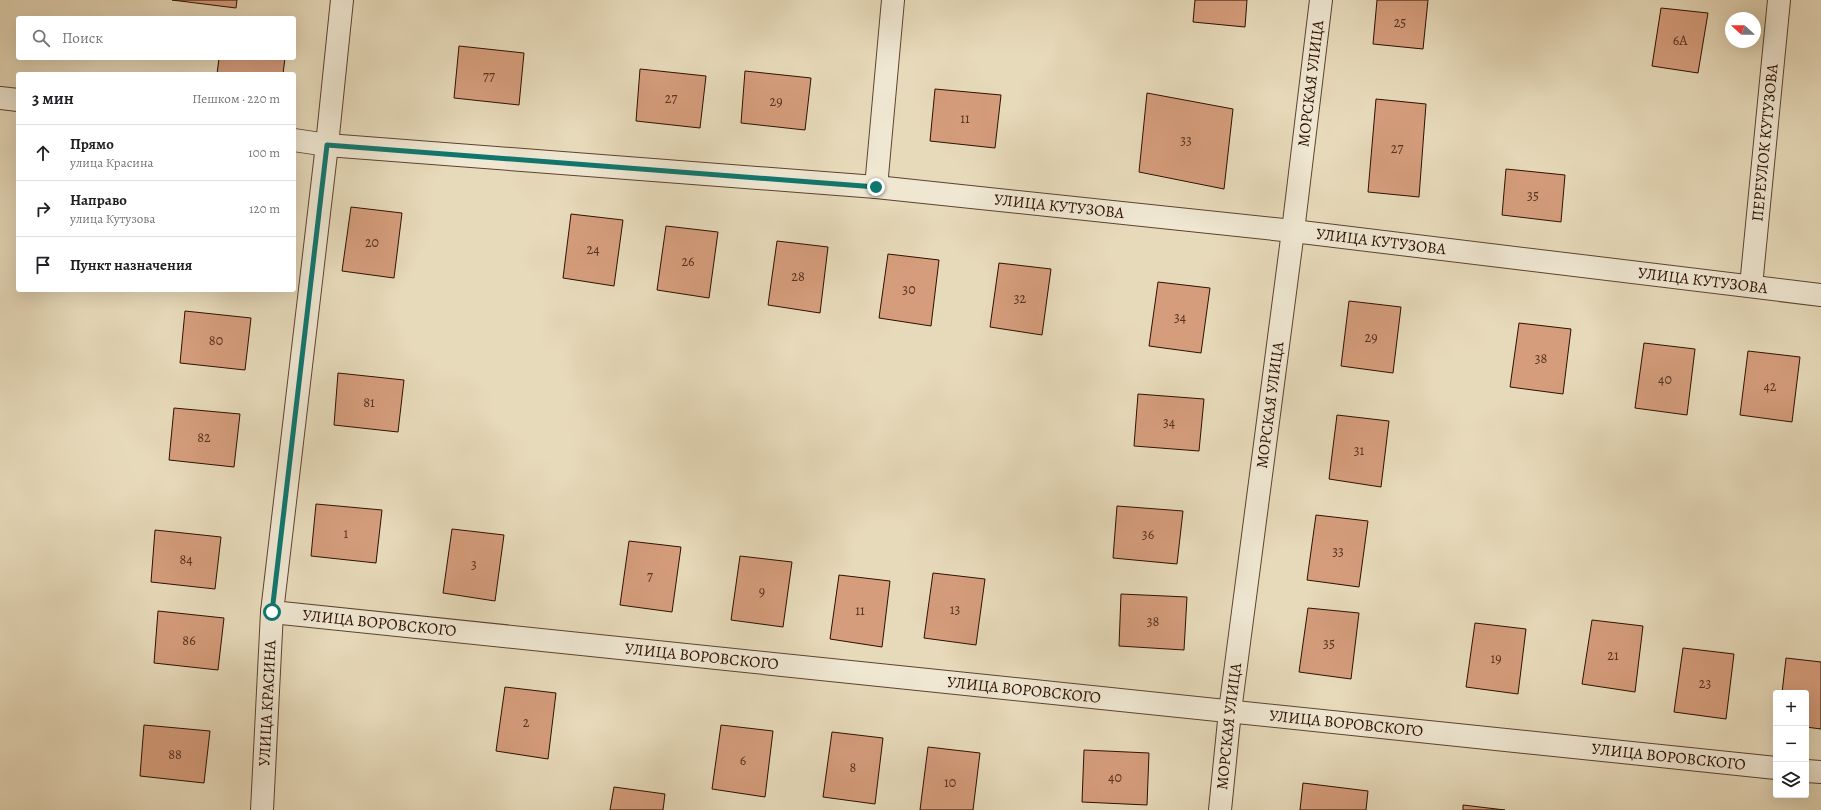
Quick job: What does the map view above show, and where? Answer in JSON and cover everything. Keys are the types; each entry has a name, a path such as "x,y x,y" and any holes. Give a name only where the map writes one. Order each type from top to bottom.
{"street":[{"name":"УЛИЦА КРАСИНА","path":"262,810 272,612 327,145 342,0"},
{"path":"876,187 893,0"},
{"name":"МОРСКАЯ УЛИЦА","path":"1220,810 1230,711 1293,231 1321,0"},
{"name":"ПЕРЕУЛОК КУТУЗОВА","path":"1751,286 1779,0"},
{"path":"0,98 16,100"},
{"name":"УЛИЦА КУТУЗОВА","path":"296,140 327,145 876,187 1293,231 1821,295"},
{"name":"УЛИЦА ВОРОВСКОГО","path":"272,612 1773,768"},
{"path":"1809,771 1821,772"}],"building":[{"path":"172,0 237,0 236,8"},
{"path":"1195,0 1247,0 1245,27 1193,22"},
{"path":"1377,0 1428,0 1423,49 1373,44"},
{"path":"1661,8 1708,13 1698,73 1652,66"},
{"path":"459,46 524,53 519,105 454,98"},
{"path":"219,60 285,60 283,72 217,72"},
{"path":"640,69 706,76 700,128 636,121"},
{"path":"745,71 811,78 805,130 741,123"},
{"path":"935,89 1001,95 995,148 930,141"},
{"path":"1147,93 1233,109 1224,189 1139,172"},
{"path":"1376,99 1426,104 1419,197 1368,192"},
{"path":"1506,169 1565,175 1561,222 1502,215"},
{"path":"351,207 402,213 394,278 342,271"},
{"path":"571,214 623,220 614,286 563,278"},
{"path":"666,226 718,232 709,298 657,290"},
{"path":"777,241 828,247 820,313 768,305"},
{"path":"888,254 939,260 931,326 879,318"},
{"path":"999,263 1051,269 1042,335 990,327"},
{"path":"1158,282 1210,288 1201,353 1149,346"},
{"path":"1349,301 1401,307 1393,373 1341,366"},
{"path":"185,311 251,318 245,370 180,363"},
{"path":"1519,323 1571,329 1563,394 1510,387"},
{"path":"1644,343 1695,349 1687,415 1635,408"},
{"path":"1748,351 1800,357 1792,422 1740,415"},
{"path":"338,373 404,380 398,432 334,425"},
{"path":"1138,394 1204,399 1199,451 1134,446"},
{"path":"174,408 240,414 234,467 169,460"},
{"path":"1337,415 1389,421 1381,487 1329,479"},
{"path":"316,504 382,510 376,563 311,556"},
{"path":"1117,506 1183,511 1177,564 1113,558"},
{"path":"1316,515 1368,521 1359,587 1307,580"},
{"path":"452,529 504,535 495,601 443,593"},
{"path":"155,530 221,537 215,589 151,582"},
{"path":"629,541 681,547 672,612 620,605"},
{"path":"740,556 792,562 783,627 731,620"},
{"path":"933,573 985,579 976,645 924,638"},
{"path":"839,575 890,581 882,647 830,639"},
{"path":"1121,594 1187,597 1184,650 1119,646"},
{"path":"1308,608 1359,613 1351,679 1299,672"},
{"path":"158,611 224,618 218,670 154,663"},
{"path":"1592,620 1643,626 1635,692 1582,684"},
{"path":"1475,623 1526,629 1518,694 1466,687"},
{"path":"1683,648 1734,654 1726,719 1674,712"},
{"path":"1786,658 1821,662 1821,729 1809,727 1809,690 1782,690"},
{"path":"505,687 556,693 548,759 496,751"},
{"path":"144,725 210,731 204,783 140,776"},
{"path":"721,725 773,731 765,797 712,789"},
{"path":"832,732 883,738 875,804 823,797"},
{"path":"928,747 980,753 973,810 920,810"},
{"path":"1084,750 1149,753 1147,805 1082,802"},
{"path":"1303,783 1368,791 1366,810 1300,810"},
{"path":"614,787 665,794 663,810 610,810"},
{"path":"1463,805 1505,810 1463,810"}],"route":[{"path":"272,612 327,145 876,187"}]}
